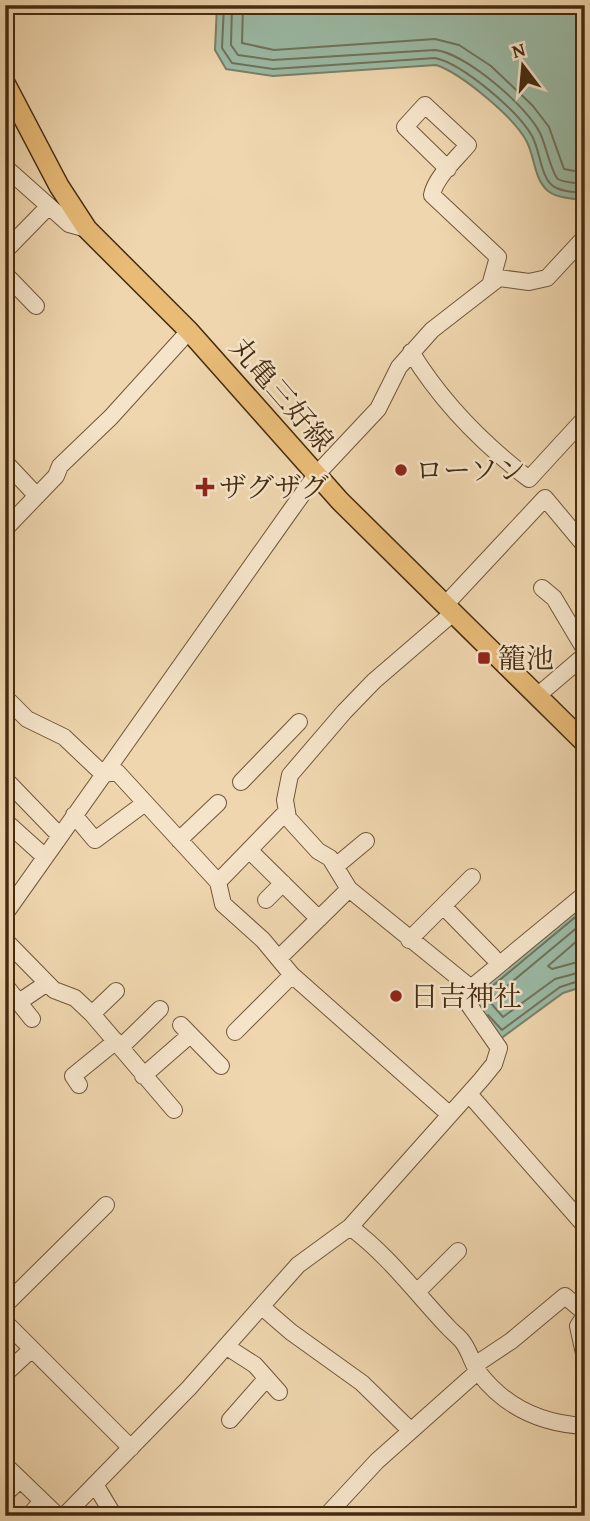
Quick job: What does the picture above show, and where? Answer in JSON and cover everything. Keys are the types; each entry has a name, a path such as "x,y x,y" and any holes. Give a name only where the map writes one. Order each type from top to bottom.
{"main road":[{"name":"丸亀三好線","path":"5,83 59,186 87,229 189,331 316,475 585,743"}],"street":[{"path":"5,167 69,223 87,229"},
{"path":"448,169 433,188 432,195 498,257 492,282"},
{"path":"5,250 48,207"},
{"path":"5,914 103,774 189,659 316,475 378,409 399,367 411,352 441,322 492,282 506,277 529,282 547,278 585,237"},
{"path":"5,274 36,306"},
{"path":"5,529 56,476 60,466 111,417 189,331"},
{"path":"411,352 431,384 498,456 529,479 585,546"},
{"path":"529,479 585,418"},
{"path":"5,463 37,496"},
{"path":"471,988 349,889 336,866 302,836 288,818 290,775 374,681 449,609 545,498"},
{"path":"542,588 554,598 585,650"},
{"path":"537,696 585,655"},
{"path":"5,698 27,719 64,737 103,774"},
{"path":"241,782 299,722"},
{"path":"276,747 297,767"},
{"path":"103,774 117,772 218,882 223,904 263,940 292,975 449,1114"},
{"path":"5,779 60,835"},
{"path":"74,815 95,840 145,803"},
{"path":"179,840 218,803"},
{"path":"218,882 287,811"},
{"path":"5,821 45,857"},
{"path":"336,866 366,841"},
{"path":"249,850 319,919"},
{"path":"409,940 472,877"},
{"path":"266,900 283,883"},
{"path":"279,958 349,889"},
{"path":"64,1516 96,1486 226,1347 298,1265 350,1227 469,1094 500,1054 497,1043 470,1005 468,997 471,988 585,894"},
{"path":"443,906 493,957"},
{"path":"5,940 54,989 75,998 92,1014 174,1110"},
{"path":"235,1032 261,999 292,975"},
{"path":"19,1002 47,983"},
{"path":"5,985 32,1019"},
{"path":"92,1014 116,991"},
{"path":"79,1085 73,1076 118,1044 160,1009"},
{"path":"143,1076 185,1030 220,1066"},
{"path":"469,1094 585,1226"},
{"path":"5,1305 106,1205"},
{"path":"350,1227 393,1263 461,1339 476,1368 525,1414 565,1425 585,1426"},
{"path":"417,1292 458,1251"},
{"path":"326,1516 377,1461 476,1368 565,1296 585,1314 578,1326 585,1358"},
{"path":"262,1307 291,1332 362,1383 411,1431"},
{"path":"5,1322 131,1448"},
{"path":"226,1347 256,1364 279,1392"},
{"path":"5,1374 32,1349"},
{"path":"230,1420 266,1379"},
{"path":"5,1465 58,1516"},
{"path":"5,1494 20,1480"},
{"path":"96,1486 114,1516"},
{"path":"29,1516 41,1502"}],"water":[{"path":"217,5 585,5 585,200 560,197 548,191 537,174 530,148 521,132 500,109 473,87 436,65 273,76 226,69 215,50"},
{"path":"585,900 585,986 563,993 500,1039 471,996"}],"place":[{"name":"ローソン","path":"401,470"},
{"name":"ザグザグ","path":"205,487"},
{"name":"籠池","path":"484,658"},
{"name":"日吉神社","path":"396,996"}]}
